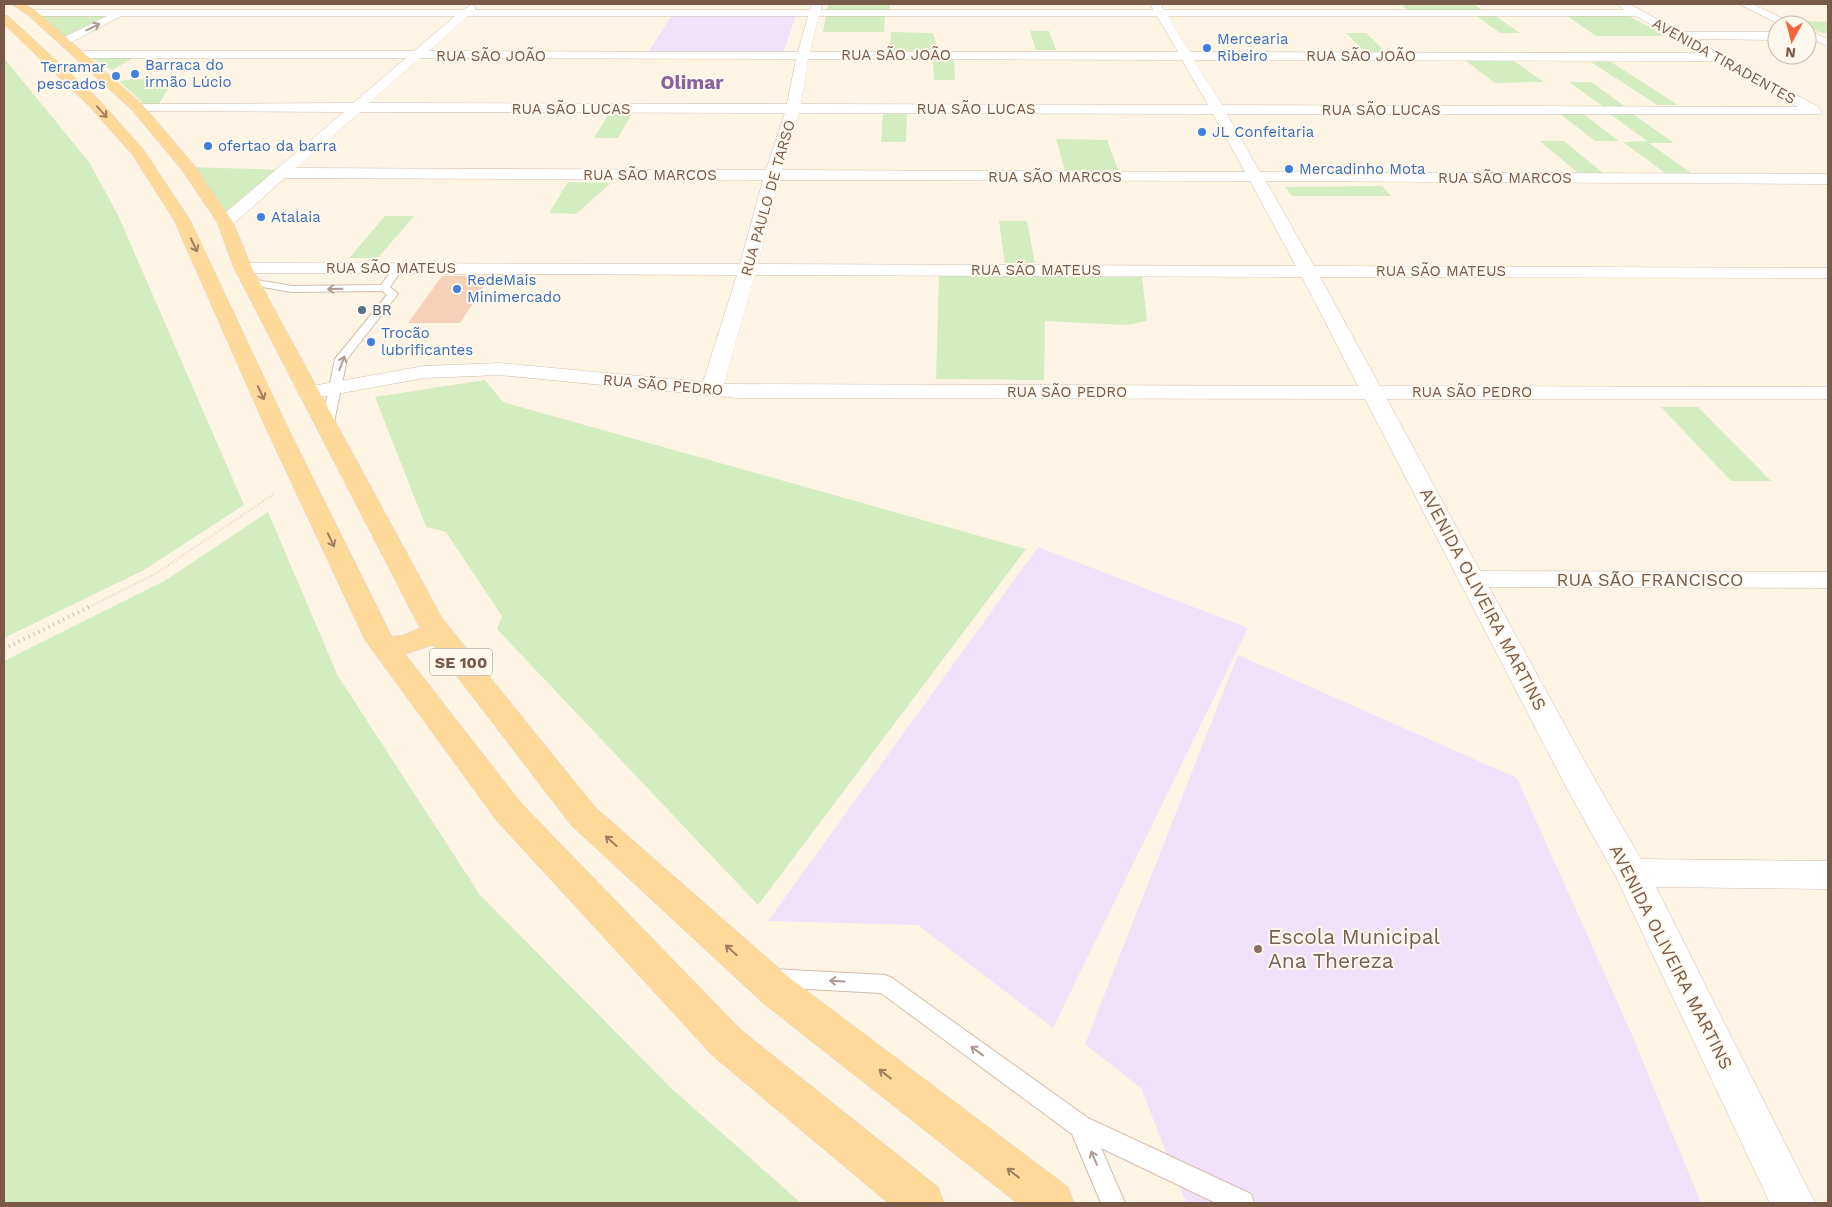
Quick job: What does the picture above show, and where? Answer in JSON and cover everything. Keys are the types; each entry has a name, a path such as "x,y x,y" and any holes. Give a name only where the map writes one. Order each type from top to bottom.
{"main road":[{"name":"SE 100","path":"24,8 137,107 188,168 225,222 247,275 322,391 327,427 430,622 583,816 762,977 1052,1203"},
{"name":"SE 100","path":"4,18 93,102 138,152 182,220 378,640 510,812 727,1043 922,1203"},
{"path":"386,649 413,642 437,632"}],"street":[{"path":"71,48 122,13 140,4"},
{"path":"225,222 476,4"},
{"name":"AVENIDA TIRADENTES","path":"1621,4 1828,118"},
{"path":"1744,4 1768,15"},
{"path":"24,8 122,13 662,12 816,8 1157,8 1637,13"},
{"name":"RUA PAULO DE TARSO","path":"708,389 714,384 748,269 772,176 793,109 802,54 816,8"},
{"name":"AVENIDA OLIVEIRA MARTINS","path":"1157,8 1218,110 1308,271 1582,787 1631,873 1793,1203"},
{"path":"652,27 662,12"},
{"path":"1677,35 1767,36"},
{"path":"634,55 643,41"},
{"name":"RUA SÃO JOÃO","path":"71,48 416,56 802,54 1715,56"},
{"name":"RUA SÃO LUCAS","path":"137,107 1815,111"},
{"name":"RUA SÃO MARCOS","path":"283,173 1828,179"},
{"name":"RUA SÃO MATEUS","path":"247,275 398,268 1828,272"},
{"name":"RUA SÃO PEDRO","path":"322,391 424,372 499,369 737,392 1372,391 1828,393"},
{"name":"RUA SÃO FRANCISCO","path":"1472,579 1828,580"},
{"path":"1631,873 1828,875"}],"lane":[{"path":"384,288 398,268"},
{"path":"247,275 292,290 384,288 393,294 341,359 322,391"},
{"path":"762,977 885,984 1080,1126 1242,1203"},
{"path":"1080,1126 1113,1203"}],"path":[{"path":"4,649 154,574 274,494"}],"shaded area":[{"path":"672,15 796,15 784,51 649,51"},
{"path":"1038,547 1248,628 1053,1028 918,925 768,921"},
{"name":"Escola Municipal Ana Thereza","path":"1238,655 1517,778 1632,1035 1701,1203 1186,1203 1141,1088 1085,1044"}],"green space":[{"path":"829,4 890,4 889,10 826,10"},
{"path":"1402,4 1474,4 1483,11 1407,10"},
{"path":"36,15 118,15 61,39"},
{"path":"826,15 885,15 884,32 823,32"},
{"path":"1475,15 1494,15 1520,33 1500,33"},
{"path":"1567,16 1629,16 1666,36 1596,36"},
{"path":"1817,21 1828,22 1828,33 1817,31"},
{"path":"1030,31 1049,31 1056,50 1036,50"},
{"path":"891,32 933,33 938,50 890,51"},
{"path":"1346,33 1366,33 1387,53 1366,53"},
{"path":"88,56 137,56 112,70"},
{"path":"4,58 89,162 118,215 244,505 144,570 4,638"},
{"path":"933,58 954,58 955,80 934,80"},
{"path":"1466,61 1514,61 1544,82 1495,83"},
{"path":"1591,62 1611,62 1678,105 1657,105"},
{"path":"133,79 174,80 158,105 144,104 119,81"},
{"path":"1569,82 1591,82 1626,107 1604,107"},
{"path":"611,110 634,110 618,138 594,138"},
{"path":"1559,113 1582,113 1619,141 1595,141"},
{"path":"883,114 907,114 906,142 881,142"},
{"path":"1610,114 1633,114 1674,143 1649,143 1691,173 1665,173 1623,142 1647,141"},
{"path":"1056,139 1107,140 1118,170 1065,171"},
{"path":"1540,141 1564,141 1603,173 1578,173"},
{"path":"188,167 286,170 225,222"},
{"path":"568,182 611,183 576,214 549,213"},
{"path":"1382,186 1391,196 1292,196 1285,187"},
{"path":"385,216 414,216 378,258 349,258"},
{"path":"999,221 1027,221 1035,263 1005,263"},
{"path":"939,273 1142,277 1147,321 1127,325 1045,321 1044,380 936,379"},
{"path":"485,380 503,402 1026,549 758,905 497,629 502,616 446,532 426,527 375,397"},
{"path":"1661,407 1698,407 1771,481 1731,481"},
{"path":"268,512 338,676 480,895 671,1088 801,1203 4,1203 4,661 166,580"}],"building":[{"name":"RedeMais Minimercado","path":"442,276 491,276 460,323 408,323"}],"place":[{"name":"Mercearia Ribeiro","path":"1207,48"},
{"name":"Barraca do irmão Lúcio","path":"135,74"},
{"name":"Terramar pescados","path":"116,76"},
{"name":"JL Confeitaria","path":"1202,132"},
{"name":"ofertao da barra","path":"208,146"},
{"name":"Mercadinho Mota","path":"1289,169"},
{"name":"Atalaia","path":"261,217"},
{"name":"RedeMais Minimercado","path":"457,289"},
{"name":"BR","path":"362,310"},
{"name":"Trocão lubrificantes","path":"371,342"},
{"name":"Escola Municipal Ana Thereza","path":"1258,949"}],"district":[{"name":"Olimar","path":"692,82"}]}
